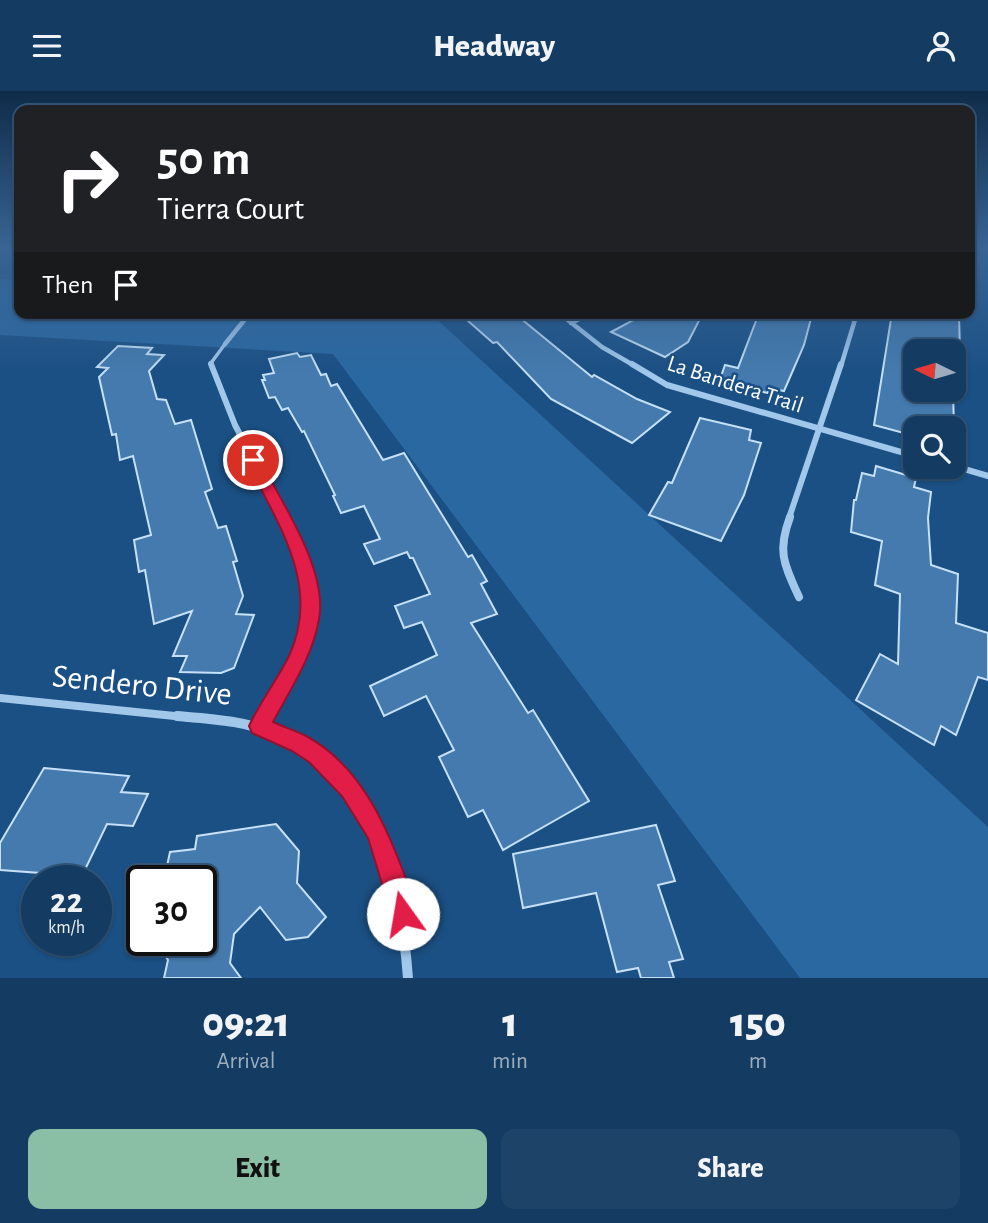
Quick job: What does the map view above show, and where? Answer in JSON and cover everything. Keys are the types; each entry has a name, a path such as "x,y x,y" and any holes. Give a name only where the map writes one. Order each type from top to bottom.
{"street":[{"path":"225,344 245,319"},
{"name":"La Bandera Trail","path":"566,319 602,347 667,385 903,453"},
{"path":"571,323 579,319"},
{"path":"799,597 786,568 781,541 821,430 855,319"},
{"path":"211,363 219,393 298,550 309,585 310,619 306,637 260,726"},
{"path":"966,470 988,476"},
{"name":"Sendero Drive","path":"0,698 260,726 291,739 316,755 333,770 364,807 377,832 399,891 407,936 408,978"}],"lane":[{"path":"211,363 225,344"}],"shaded area":[{"path":"0,290 14,290 14,319 437,319 988,827 988,978 800,978 333,354 0,335"}],"building":[{"path":"466,319 521,319 592,377 594,375 637,399 670,412 632,443 551,399 497,342 493,343"},
{"path":"635,319 700,319 688,342 665,357 611,332"},
{"path":"757,319 811,319 804,345 784,391 769,388 768,393 719,382 725,365 738,368"},
{"path":"891,319 959,319 960,339 903,339 903,403 953,403 954,416 903,416 903,433 874,425"},
{"path":"118,346 152,348 147,354 164,355 149,371 157,399 166,400 175,424 191,420 212,489 205,492 218,528 226,526 237,561 233,562 243,596 236,614 254,615 234,668 221,673 180,672 187,656 173,656 192,611 154,624 145,570 139,572 134,540 151,535 133,456 120,460 116,434 112,435 99,377 108,368 97,367"},
{"path":"297,353 300,357 311,355 321,375 326,374 331,386 337,384 383,460 404,453 468,557 472,555 487,581 481,584 497,614 471,623 528,713 533,710 589,801 503,850 483,810 468,817 439,757 454,750 426,696 384,716 370,686 437,655 422,622 404,628 395,606 430,594 413,558 410,558 407,552 374,564 364,544 380,539 364,506 341,513 304,431 302,432 288,408 282,410 275,397 269,398 262,380 265,380 263,375 274,373 269,359"},
{"path":"700,418 751,430 749,440 761,443 744,495 721,541 649,515 668,482 672,483"},
{"path":"876,466 903,474 903,479 916,479 914,487 931,492 928,518 931,565 958,574 956,623 988,633 988,680 978,677 956,735 941,726 934,745 856,700 880,654 898,664 900,594 875,585 882,541 851,532 854,500 862,473 874,476"},
{"path":"44,768 129,776 121,792 148,794 133,826 107,824 87,865 21,865 21,872 0,870 0,843"},
{"path":"276,824 299,851 297,883 326,917 308,937 286,940 260,907 234,934 230,963 241,978 164,978 168,960 165,956 217,956 217,865 167,865 170,852 195,849 197,836"},
{"path":"656,825 675,881 658,885 683,959 669,962 674,978 641,978 638,968 617,972 596,893 523,908 513,854"}],"route":[{"path":"253,460 298,550 305,568 311,601 306,637 298,657 260,726 283,735 316,755 333,770 364,807 388,857 403,914"}]}
